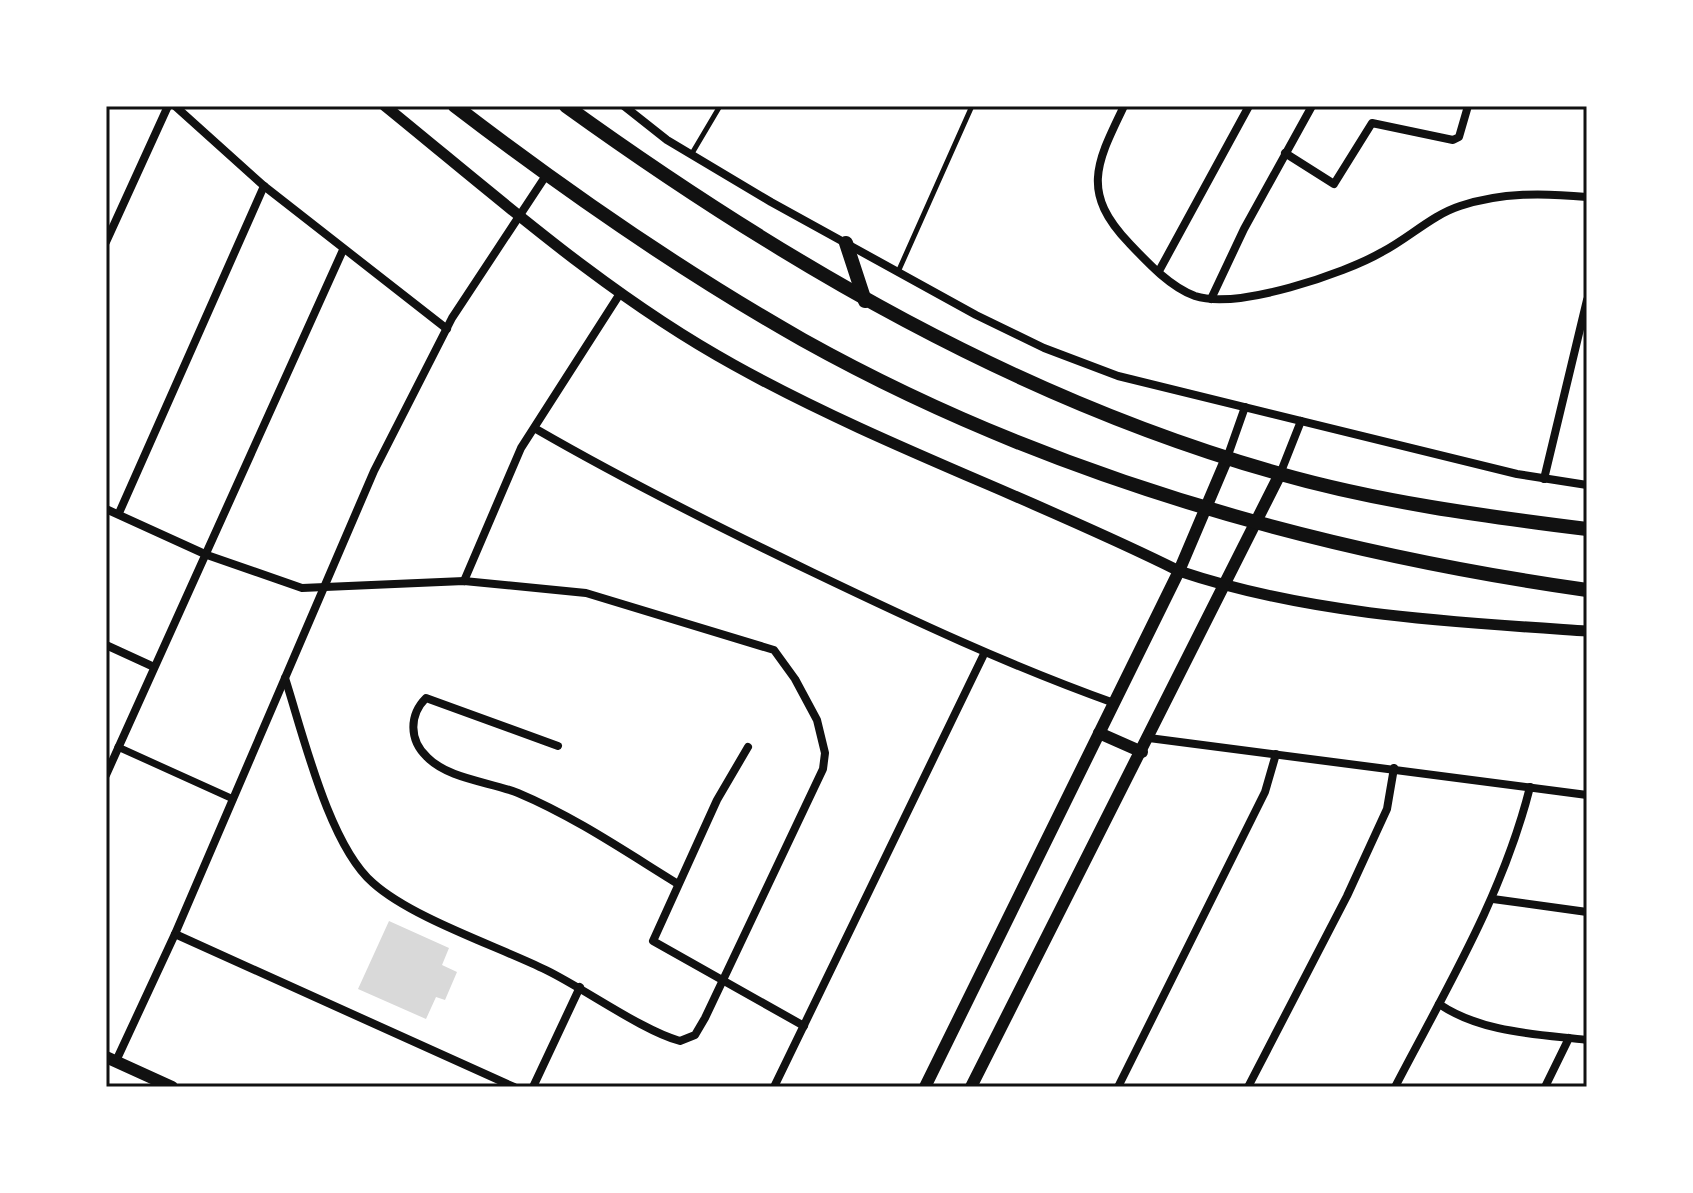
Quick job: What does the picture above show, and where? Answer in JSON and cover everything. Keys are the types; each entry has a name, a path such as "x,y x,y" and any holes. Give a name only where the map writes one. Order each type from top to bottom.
{"main road":[{"path":"455,106 547,174 716,290 896,388 1084,468 1206,508 1401,557 1587,590"},
{"path":"566,106 736,225 865,301 1032,383 1227,458 1280,474 1425,506 1587,529"},
{"path":"846,243 865,301"},
{"path":"925,1087 1179,571 1227,458"},
{"path":"971,1087 1280,474"},
{"path":"1099,733 1142,752"},
{"path":"111,1059 172,1087"}],"street":[{"path":"106,242 168,106"},
{"path":"175,106 264,186 447,329"},
{"path":"385,106 621,292 731,364 851,427 1179,571 1225,586 1383,615 1587,631"},
{"path":"574,106 613,140"},
{"path":"624,106 691,155 976,315 1059,353 1118,376 1544,479 1587,485"},
{"path":"1124,106 1097,164 1095,182 1099,198 1119,231 1173,284 1211,299 1251,295 1333,275 1380,254 1440,214 1481,200 1538,192 1587,197"},
{"path":"1159,271 1249,106"},
{"path":"1211,299 1312,106"},
{"path":"1285,153 1334,184 1372,123 1453,140 1459,137 1468,106"},
{"path":"111,1059 175,934 374,471 447,329 547,174"},
{"path":"119,513 264,186"},
{"path":"106,775 343,250"},
{"path":"464,581 521,448 621,292"},
{"path":"1544,479 1587,300"},
{"path":"1227,458 1245,407"},
{"path":"1280,474 1301,421"},
{"path":"536,429 636,487 984,654 1114,703"},
{"path":"106,509 207,555 302,588 464,581 586,593 774,650 795,679 821,734 823,769 695,1035 680,1041 580,987 402,903 372,883 353,861 337,830 285,678"},
{"path":"106,645 154,667"},
{"path":"774,1087 984,654"},
{"path":"558,746 426,698 416,708 413,725 417,743 427,757 439,766 518,793 585,825 678,884"},
{"path":"1149,738 1587,795"},
{"path":"118,747 233,799"},
{"path":"748,747 717,800 653,941 804,1026"},
{"path":"1118,1087 1265,792 1276,754"},
{"path":"1248,1087 1347,896 1387,809 1394,768"},
{"path":"1395,1087 1493,899 1515,845 1530,787"},
{"path":"1493,899 1587,912"},
{"path":"175,934 514,1087"},
{"path":"533,1087 580,987"},
{"path":"1439,1004 1457,1016 1490,1027 1587,1040"},
{"path":"1545,1087 1569,1038"}],"lane":[{"path":"691,155 720,106"},
{"path":"898,272 972,106"}],"shaded area":[{"path":"389,921 449,948 442,965 457,972 445,1000 436,997 426,1019 358,989"}]}
